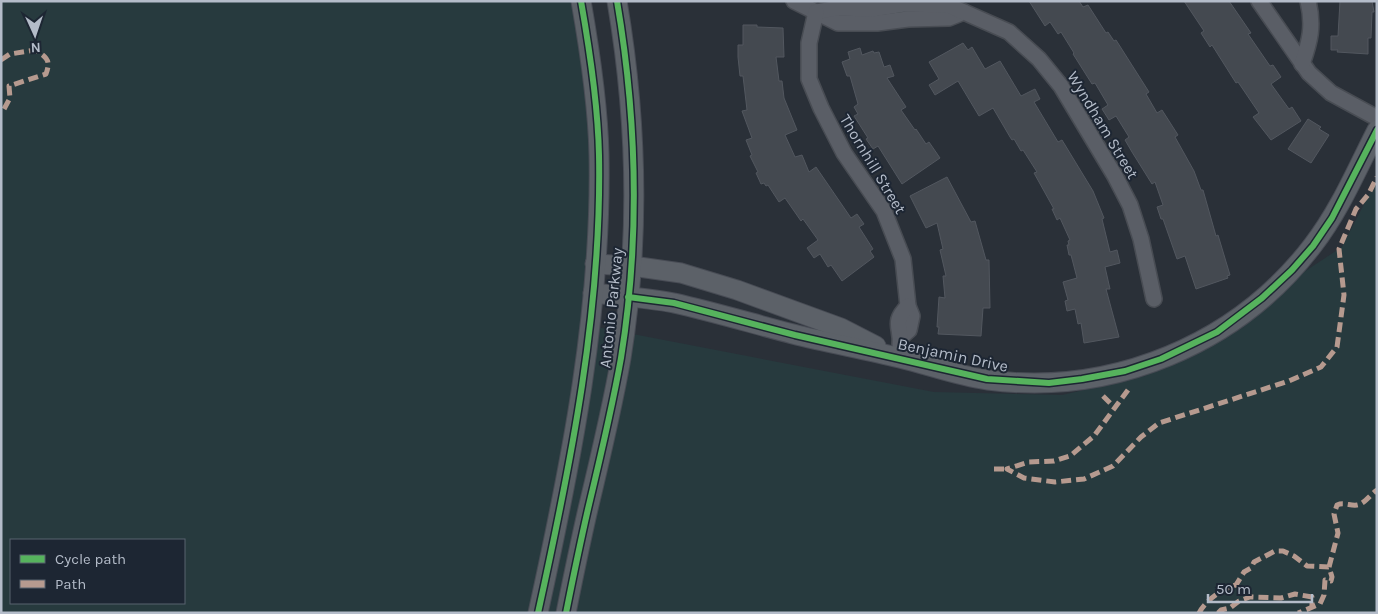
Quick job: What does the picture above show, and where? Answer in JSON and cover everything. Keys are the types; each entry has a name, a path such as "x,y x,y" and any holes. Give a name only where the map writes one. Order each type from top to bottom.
{"main road":[{"name":"Antonio Parkway","path":"538,613 583,381 596,264 599,155 590,52 581,1"},
{"name":"Antonio Parkway","path":"566,613 587,511 610,417 622,348 632,266 634,203 632,122 625,49 617,1"},
{"name":"Benjamin Drive","path":"593,293 674,303 795,335 987,379 1049,383 1125,371 1193,346 1218,332 1262,298 1292,270 1313,246 1332,218 1377,130"},
{"name":"Benjamin Drive","path":"596,264 632,266 681,273 737,290 841,328 899,358"}],"street":[{"name":"Wyndham Street","path":"794,1 838,23 949,18 964,7 1009,32 1039,59 1061,86 1130,205 1141,239 1154,299"},
{"path":"1259,1 1309,73 1331,93 1377,118"},
{"path":"1302,64 1312,29 1308,1"},
{"name":"Thornhill Street","path":"816,12 809,43 809,79 820,108 844,153 884,211 903,259 908,306 900,313 897,327 901,337 899,358"}],"green space":[{"path":"1,1 582,1 606,153 586,325 934,392 1062,395 1145,376 1342,247 1377,179 1377,613 1,613"}],"building":[{"path":"1029,1 1079,1 1083,7 1088,5 1106,33 1108,32 1114,41 1116,40 1149,92 1146,94 1157,113 1162,110 1178,135 1175,137 1194,171 1201,190 1203,190 1216,236 1218,235 1230,275 1227,276 1228,278 1196,289 1185,256 1177,259 1163,219 1161,219 1157,207 1163,205 1155,182 1152,184 1125,140 1129,137 1116,116 1109,120 1102,109 1108,105 1095,83 1092,84 1061,32 1058,34 1050,22 1045,26"},
{"path":"1184,1 1229,1 1251,33 1248,34 1270,66 1273,65 1281,77 1271,84 1289,109 1292,107 1301,121 1271,140 1253,117 1259,113 1238,82 1236,83 1212,45 1210,47 1201,33 1204,31"},
{"path":"1340,1 1372,1 1374,12 1372,12 1371,38 1368,38 1368,54 1331,50 1331,36 1338,36"},
{"path":"743,25 783,28 784,57 776,57 779,81 782,81 784,98 797,130 785,135 795,157 802,155 809,172 816,167 851,218 857,214 864,224 859,227 873,249 870,251 874,257 842,281 831,265 828,267 820,254 814,258 807,248 818,240 803,219 801,221 785,198 779,202 768,185 761,184 756,173 758,172 750,156 752,155 746,140 752,138 742,111 747,110 743,76 740,76 738,57 738,45 743,45"},
{"path":"963,43 968,50 972,47 985,69 1000,61 1021,96 1035,89 1040,99 1034,102 1058,142 1062,140 1093,191 1104,218 1102,219 1110,252 1117,250 1120,263 1105,267 1110,289 1106,289 1119,337 1084,343 1081,323 1078,324 1075,309 1067,311 1065,301 1068,300 1063,282 1077,278 1067,245 1069,245 1068,241 1070,240 1060,218 1057,220 1052,209 1054,209 1034,173 1037,172 1023,150 1021,151 1014,139 1012,140 993,108 979,116 958,81 935,95 929,85 939,79 929,62"},
{"path":"860,48 862,55 873,51 874,53 879,52 884,67 890,65 894,76 887,78 906,107 901,110 926,144 929,142 940,158 902,184 878,146 873,149 854,116 858,114 854,107 858,104 850,76 847,76 842,62 850,59 848,52"},
{"path":"1308,119 1321,127 1319,129 1329,135 1311,163 1288,149"},
{"path":"947,177 971,222 975,221 986,260 989,260 990,308 983,308 981,336 938,334 939,297 945,298 943,276 946,276 940,250 943,249 937,223 926,228 910,196"}],"marked path":[{"path":"1,60 10,54 36,50 48,62 46,74 9,86 10,98 3,111 1,111"},
{"path":"1128,390 1094,436 1070,456 1054,461 1029,462 1007,469 1024,478 1055,482 1084,479 1113,466 1141,437 1159,423 1289,381 1321,367 1337,347 1344,295 1339,249 1356,209 1368,195 1377,177"},
{"path":"1103,396 1114,407"},
{"path":"994,469 1007,469"},
{"path":"1329,567 1338,533 1334,514 1337,505 1360,504 1377,490"},
{"path":"1199,613 1205,604 1215,596 1236,585 1244,572 1251,568 1254,562 1275,551 1283,551 1294,556 1307,566 1329,567 1332,577 1331,581 1325,580 1324,595 1320,604 1298,613"},
{"path":"1218,613 1250,597 1281,598 1295,594 1312,597 1312,607"}],"cycle path":[{"path":"538,613 573,443 590,328 595,270 599,213 599,155 593,78 581,1"},
{"path":"566,613 621,358 631,269 634,180 632,135 624,45 617,1"},
{"path":"628,297 674,303 795,335 987,379 1049,383 1125,371 1161,359 1217,332 1262,298 1292,270 1313,246 1332,218 1377,130"}]}
